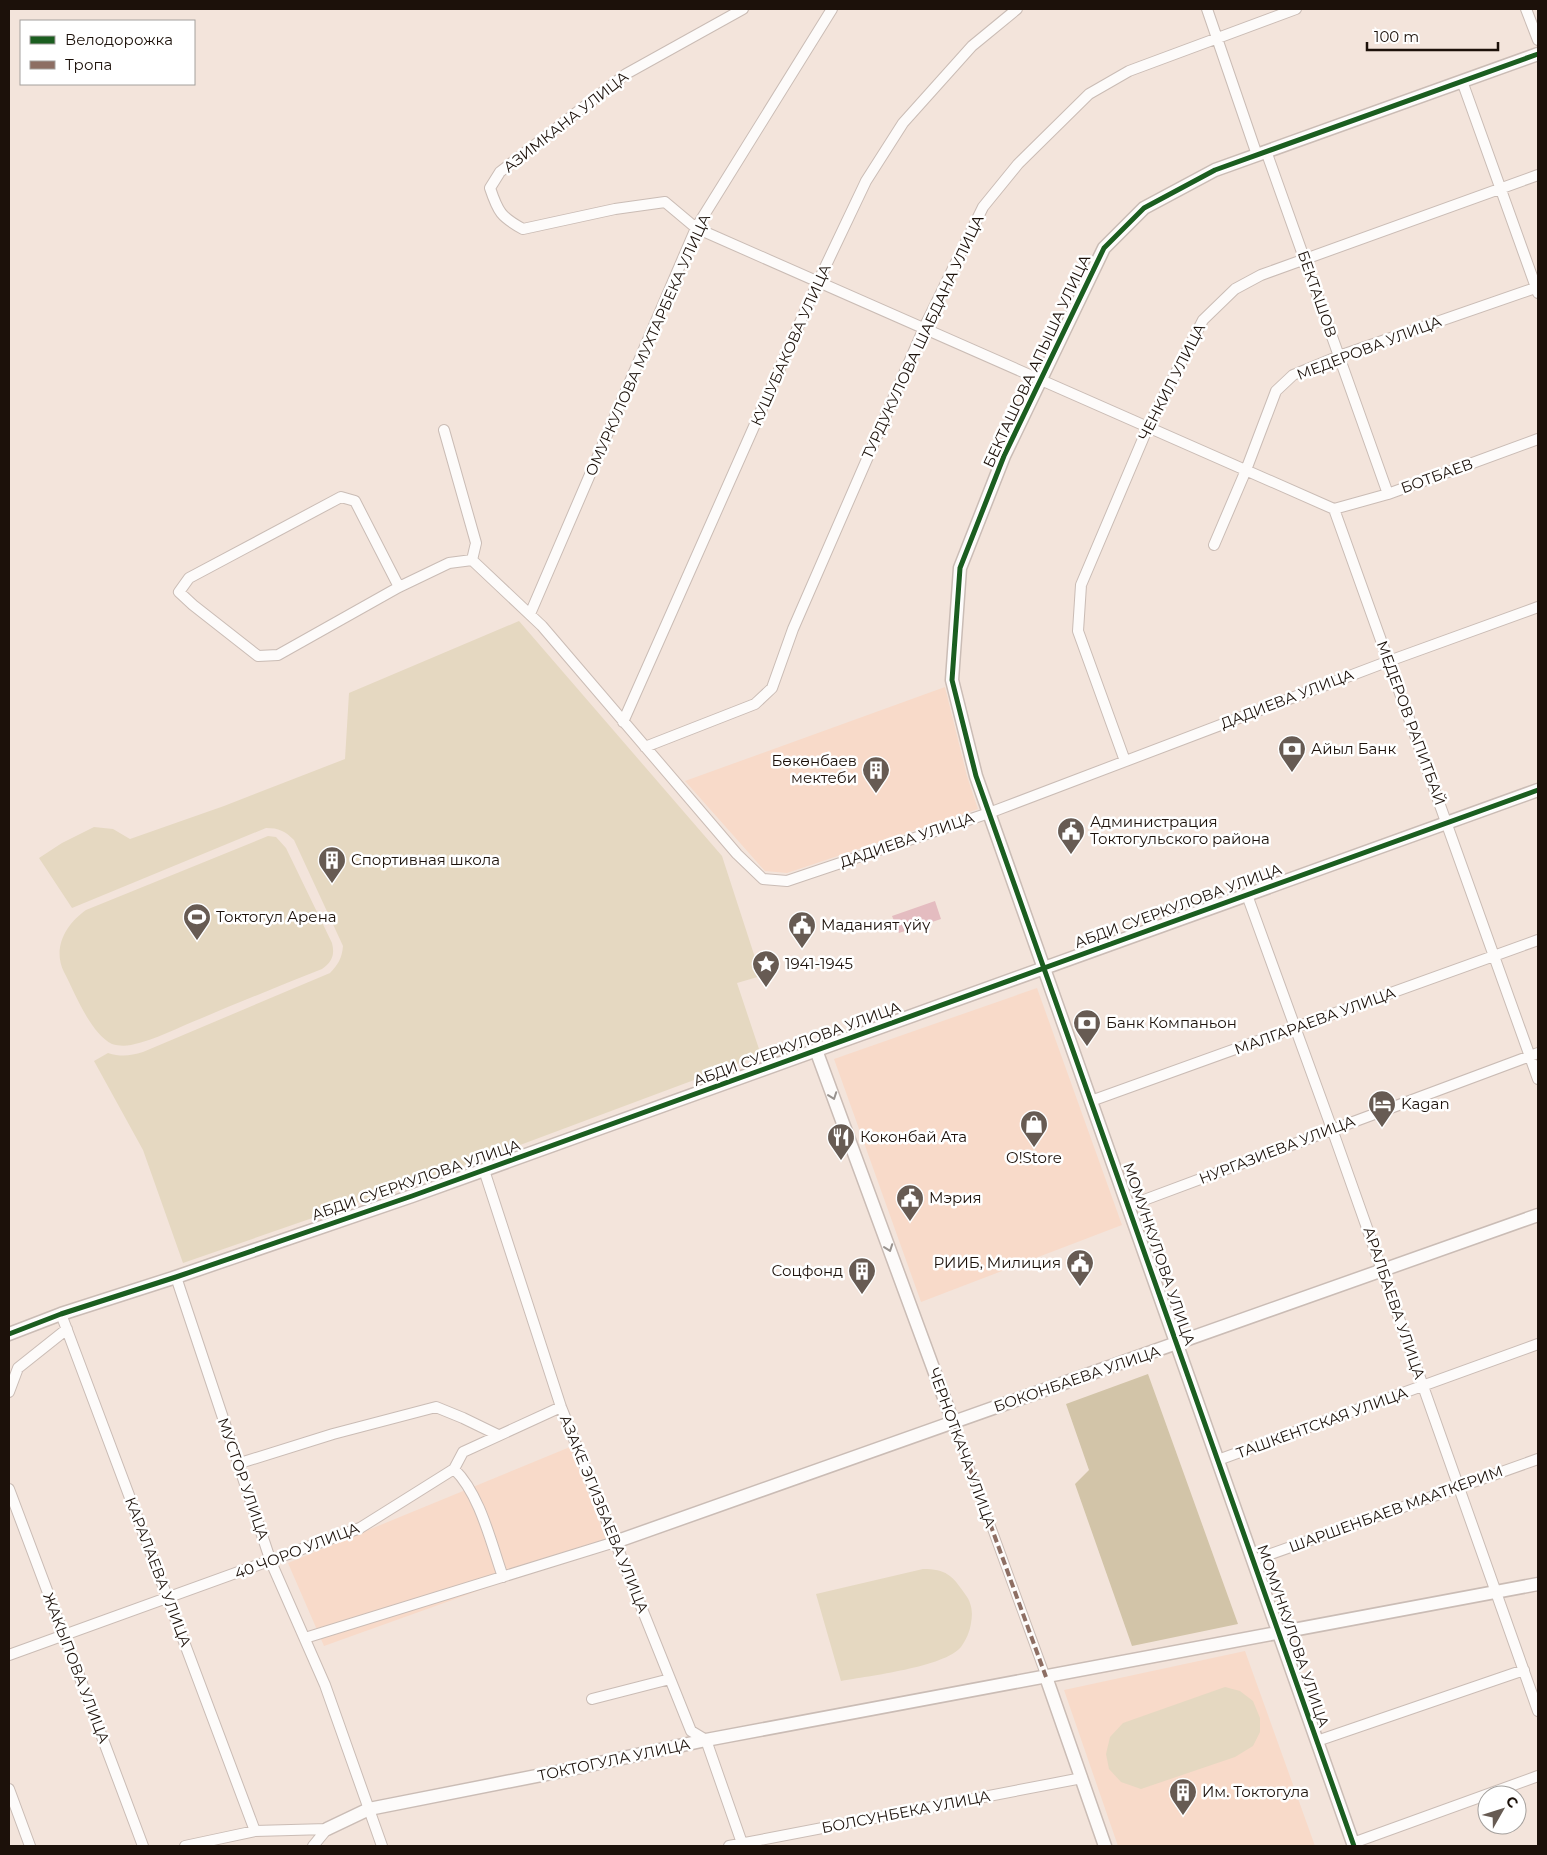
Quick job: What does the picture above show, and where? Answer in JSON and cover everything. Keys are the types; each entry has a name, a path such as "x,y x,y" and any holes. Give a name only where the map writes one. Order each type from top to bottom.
{"street":[{"name":"АЗИМКАНА УЛИЦА","path":"696,228 665,202 615,209 523,229 508,221 497,209 490,188 500,172 626,74 743,9"},
{"name":"ОМУРКУЛОВА МУХТАРБЕКА УЛИЦА","path":"530,614 696,228 832,9"},
{"name":"КУШУБАКОВА УЛИЦА","path":"624,722 818,282 866,182 903,123 972,46 1017,9"},
{"name":"БЕКТАШОВ","path":"1206,9 1305,259 1388,494"},
{"name":"ТУРДУКУЛОВА ШАБДАНА УЛИЦА","path":"645,746 755,704 772,688 793,629 924,328 983,207 1018,164 1089,94 1129,71 1296,9"},
{"path":"1526,9 1538,40"},
{"name":"БЕКТАШОВА АПЫША УЛИЦА","path":"976,776 952,680 960,568 1004,456 1104,248 1144,208 1215,170 1538,54"},
{"path":"1462,81 1537,289"},
{"name":"ЧЕНКИЛ УЛИЦА","path":"1125,761 1078,631 1080,584 1148,427 1202,320 1235,289 1261,275 1538,175"},
{"path":"696,228 1334,509"},
{"name":"МЕДЕРОВА УЛИЦА","path":"1214,545 1246,470 1276,391 1293,375 1339,356 1537,289"},
{"path":"399,587 355,501 341,498 189,578 179,592 258,656 278,655 399,587 449,563 472,560 476,543 444,430"},
{"name":"БОТБАЕВ","path":"1334,509 1388,494 1538,439"},
{"name":"МЕДЕРОВ РАПИТБАЙ","path":"1334,509 1494,956 1534,1054 1538,1078"},
{"name":"ДАДИЕВА УЛИЦА","path":"472,560 542,626 737,854 763,879 787,881 989,813 1389,661 1538,607"},
{"name":"МОМУНКУЛОВА УЛИЦА","path":"976,776 1353,1845"},
{"name":"АБДИ СУЕРКУЛОВА УЛИЦА","path":"9,1334 61,1314 176,1277 484,1170 1538,790"},
{"name":"АРАЛБАЕВА УЛИЦА","path":"1247,895 1538,1711"},
{"name":"МАЛГАРАЕВА УЛИЦА","path":"1091,1101 1538,940"},
{"name":"ЧЕРНОТКАЧА УЛИЦА","path":"816,1050 1046,1677 1105,1846"},
{"name":"НУРГАЗИЕВА УЛИЦА","path":"1128,1206 1534,1054"},
{"name":"АЗАКЕ ЭГИЗБАЕВА УЛИЦА","path":"484,1170 561,1407 690,1731 706,1740"},
{"name":"БОКОНБАЕВА УЛИЦА","path":"615,1542 1538,1216"},
{"name":"МУСТОР УЛИЦА","path":"176,1277 271,1562 325,1685 382,1846"},
{"name":"КАРАЛАЕВА УЛИЦА","path":"61,1314 255,1830"},
{"path":"9,1392 18,1368 67,1329"},
{"name":"ТАШКЕНТСКАЯ УЛИЦА","path":"1218,1460 1538,1344"},
{"name":"40 ЧОРО УЛИЦА","path":"9,1655 63,1634 271,1562 360,1528 454,1469 463,1452 561,1407"},
{"path":"237,1464 333,1434 436,1408 463,1418 498,1435"},
{"name":"ШАРШЕНБАЕВ МААТКЕРИМ","path":"1254,1560 1538,1459"},
{"path":"454,1469 463,1477 477,1504 503,1577"},
{"name":"ЖАКЫПОВА УЛИЦА","path":"9,1490 143,1846"},
{"path":"305,1638 615,1542"},
{"name":"ТОКТОГУЛА УЛИЦА","path":"185,1846 255,1830 327,1828 369,1809 567,1770 706,1740 1538,1584"},
{"path":"1317,1741 1524,1670"},
{"path":"592,1699 670,1679"},
{"path":"706,1740 742,1845"},
{"path":"1353,1845 1538,1776"},
{"name":"БОЛСУНБЕКА УЛИЦА","path":"729,1846 1082,1778"},
{"path":"9,1789 30,1846"},
{"path":"313,1846 327,1828"}],"shaded area":[{"path":"519,621 722,856 761,976 737,983 761,1055 477,1161 183,1263 143,1150 94,1061 108,1053 125,1056 143,1052 330,973 339,961 343,946 294,840 278,829 266,828 72,908 39,858 62,843 94,827 113,829 130,839 224,806 345,759 349,693"},
{"path":"945,687 967,776 978,809 787,873 765,871 685,781"},
{"name":"Токтогул Арена","path":"268,836 276,837 286,848 332,943 333,955 328,964 322,969 149,1040 122,1046 112,1044 104,1039 84,1012 61,963 60,946 72,922 86,910"},
{"path":"935,901 941,919 899,933 892,916"},
{"path":"1037,988 1122,1225 921,1302 834,1059"},
{"path":"1148,1374 1238,1624 1132,1646 1075,1484 1089,1470 1066,1404"},
{"path":"570,1447 608,1544 324,1646 288,1563"},
{"path":"923,1569 937,1570 948,1574 971,1604 972,1619 968,1635 961,1647 952,1654 923,1665 841,1681 816,1594"},
{"path":"1245,1651 1315,1846 1118,1846 1064,1690"},
{"path":"1225,1687 1240,1691 1253,1701 1260,1718 1260,1732 1253,1746 1235,1757 1141,1789 1121,1782 1109,1769 1106,1754 1110,1737 1123,1723"}],"marked path":[{"path":"953,1422 1046,1677"}],"cycle path":[{"path":"1354,1846 976,776 952,680 960,568 1004,456 1104,248 1144,208 1215,170 1538,54"},
{"path":"9,1334 61,1314 176,1277 412,1196 1538,790"}],"place":[{"name":"Айыл Банк","path":"1292,773"},
{"name":"Бөкөнбаев мектеби","path":"876,794"},
{"name":"Администрация Токтогульского района","path":"1071,855"},
{"name":"Спортивная школа","path":"332,884"},
{"name":"Токтогул Арена","path":"197,941"},
{"name":"Маданият үйү","path":"802,949"},
{"name":"1941-1945","path":"766,988"},
{"name":"Банк Компаньон","path":"1087,1047"},
{"name":"Kagan","path":"1382,1128"},
{"name":"O!Store","path":"1034,1148"},
{"name":"Коконбай Ата","path":"841,1161"},
{"name":"Мэрия","path":"910,1222"},
{"name":"РИИБ, Милиция","path":"1080,1287"},
{"name":"Соцфонд","path":"862,1295"},
{"name":"Им. Токтогула","path":"1183,1816"}]}
